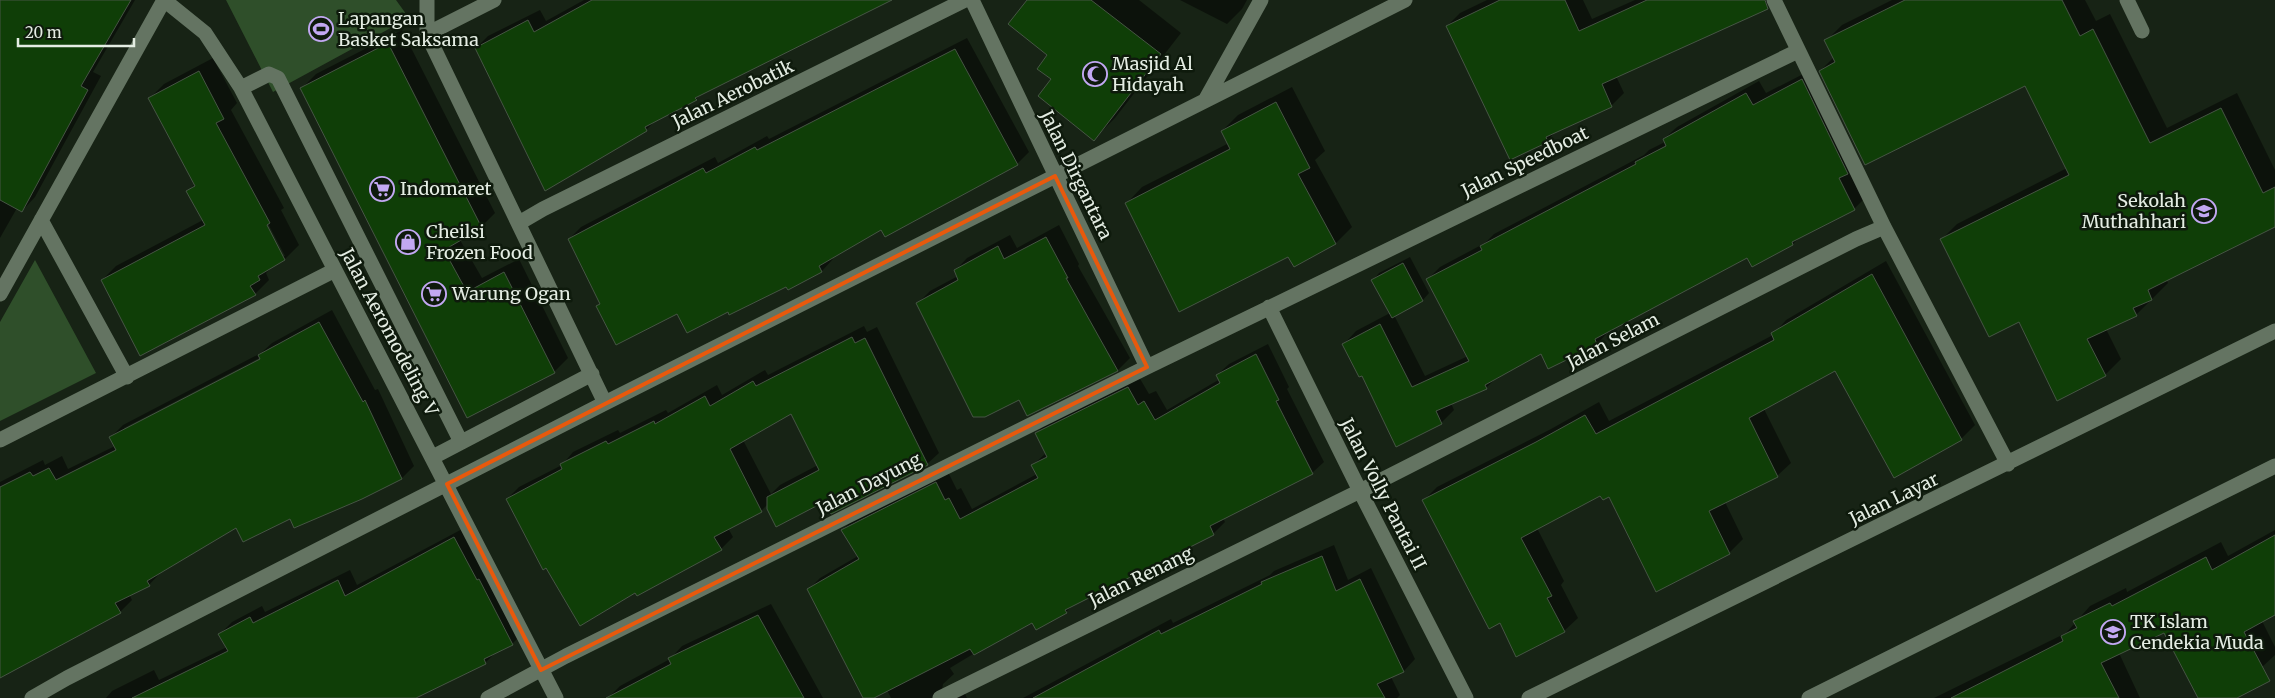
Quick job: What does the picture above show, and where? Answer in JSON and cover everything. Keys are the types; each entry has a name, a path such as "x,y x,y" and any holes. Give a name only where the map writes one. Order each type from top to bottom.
{"street":[{"name":"Jalan Aeromodeling V","path":"164,0 205,33 241,88 556,698"},
{"path":"0,294 164,0"},
{"path":"427,0 428,34 605,402"},
{"path":"428,34 494,0"},
{"name":"Jalan Aerobatik","path":"520,223 552,205 964,0"},
{"name":"Jalan Dirgantara","path":"972,0 1147,366"},
{"path":"1206,99 1261,0"},
{"path":"32,698 67,678 605,402 1405,0"},
{"path":"1774,0 1884,227 2008,464"},
{"path":"2126,0 2142,31"},
{"name":"Jalan Speedboat","path":"1269,307 1798,51"},
{"path":"241,88 269,74 278,78 462,442"},
{"path":"41,220 127,377"},
{"name":"Jalan Selam","path":"1360,491 1884,227"},
{"path":"0,440 335,270"},
{"name":"Jalan Dayung","path":"488,698 1147,366 1269,307"},
{"name":"Jalan Volly Pantai II","path":"1269,307 1360,491 1466,698"},
{"name":"Jalan Layar","path":"1529,698 2275,331"},
{"path":"433,457 592,374"},
{"path":"1809,698 2275,466"},
{"name":"Jalan Renang","path":"940,698 1360,491"}],"highlighted area":[{"path":"1055,176 1147,367 541,670 447,484"}],"green space":[{"path":"226,0 396,0 409,18 273,92"},
{"path":"35,260 96,373 0,421 0,322"}],"building":[{"path":"0,0 131,0 81,86 88,90 22,212 0,200"},
{"path":"592,0 892,0 695,98 697,100 645,127 647,131 545,191 475,48 528,20 534,32"},
{"name":"Masjid Al Hidayah","path":"1027,0 1091,0 1161,54 1094,141 1038,96 1051,79 1037,69 1047,55 1008,24"},
{"path":"1500,0 1565,0 1579,31 1647,0 1765,0 1768,9 1602,84 1612,107 1546,137 1548,142 1510,160 1446,26"},
{"path":"1905,0 2062,0 2080,36 2093,29 2150,143 2221,108 2263,193 2275,187 2275,227 2148,290 2152,300 2133,308 2137,316 2087,339 2106,376 2057,401 2019,322 1989,337 1940,239 2069,175 2025,86 1865,165 1819,71 1835,62 1824,40"},
{"path":"388,43 482,228 444,250 467,292 504,272 555,373 467,418 300,88"},
{"path":"955,49 1018,165 885,237 881,230 819,266 822,272 788,290 786,287 729,315 728,312 687,333 677,314 616,345 596,306 600,304 568,239 703,168 706,173 755,147 757,150"},
{"path":"199,71 224,119 216,123 270,223 267,225 285,260 258,276 260,280 250,286 256,295 140,356 101,280 205,225 186,191 195,186 148,98"},
{"path":"1802,79 1848,174 1839,178 1855,210 1792,242 1793,245 1752,267 1747,258 1595,339 1597,345 1548,369 1541,354 1485,385 1487,389 1436,411 1442,424 1396,447 1362,376 1359,377 1342,344 1380,324 1412,387 1469,361 1426,279 1482,250 1480,246 1636,164 1635,162 1666,146 1663,139 1746,93 1753,105"},
{"path":"1276,102 1310,168 1298,174 1336,244 1294,267 1288,257 1179,312 1125,203 1230,149 1221,131"},
{"path":"1046,237 1068,278 1066,278 1118,371 1027,416 1019,400 985,417 973,417 916,303 958,280 954,270 998,246 1004,259"},
{"path":"1403,263 1423,301 1392,318 1371,280"},
{"path":"1872,274 1962,440 1894,478 1835,371 1749,418 1778,477 1709,511 1730,554 1656,592 1609,497 1603,500 1600,496 1521,538 1552,596 1547,598 1565,632 1516,657 1500,623 1489,629 1422,500 1585,415 1596,434 1774,340 1771,333"},
{"path":"319,322 363,402 365,400 402,479 362,499 294,528 290,519 243,542 236,528 147,581 150,586 115,603 121,613 0,678 0,487 30,472 33,476 49,468 56,480 116,450 109,437 260,359 258,355"},
{"path":"852,337 855,343 865,338 928,465 831,514 824,502 776,527 767,509 767,497 819,470 791,414 730,449 762,512 714,537 722,550 637,596 635,593 580,626 546,568 543,570 506,499 562,469 560,464 606,441 608,444 654,421 655,424 705,396 710,406 753,381 756,386"},
{"path":"1256,354 1279,400 1276,401 1313,474 1210,526 1214,535 1065,610 1067,613 1036,630 1032,623 974,655 970,649 874,698 863,698 807,589 859,559 841,530 936,482 945,500 949,498 960,519 1038,478 1031,465 1047,457 1035,433 1128,387 1138,405 1144,401 1155,420 1220,383 1216,375"},
{"path":"2275,535 2275,615 2244,632 2270,681 2237,698 2198,698 2164,633 2101,663 2119,698 1951,698 2063,641 2061,636 2077,628 2073,621 2110,603 2112,606 2206,557 2212,570"},
{"path":"454,537 477,580 479,579 513,645 484,659 486,664 416,698 132,698 228,651 218,634 250,617 253,623 338,580 345,596"},
{"path":"1322,556 1336,591 1360,579 1404,672 1377,684 1385,698 1033,698 1159,630 1161,634 1262,584 1261,582"},
{"path":"758,615 804,698 606,698 671,664 668,658"}],"place":[{"name":"Lapangan Basket Saksama","path":"321,29"},
{"name":"Masjid Al Hidayah","path":"1095,74"},
{"name":"Indomaret","path":"382,189"},
{"name":"Sekolah Muthahhari","path":"2204,211"},
{"name":"Cheilsi Frozen Food","path":"408,242"},
{"name":"Warung Ogan","path":"434,294"},
{"name":"TK Islam Cendekia Muda","path":"2113,632"}]}
